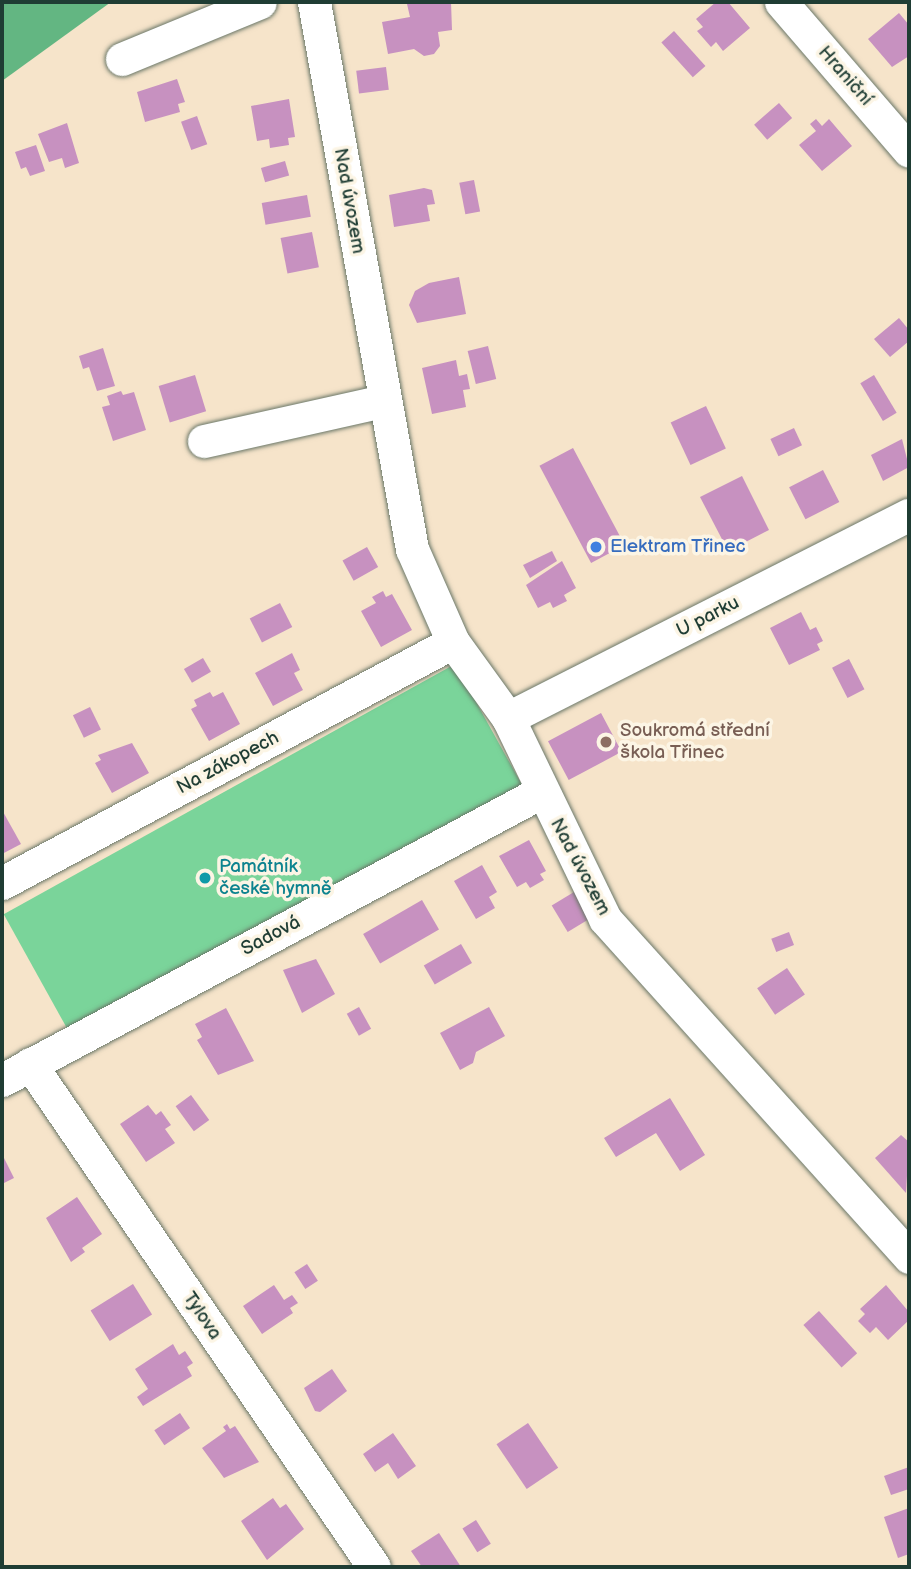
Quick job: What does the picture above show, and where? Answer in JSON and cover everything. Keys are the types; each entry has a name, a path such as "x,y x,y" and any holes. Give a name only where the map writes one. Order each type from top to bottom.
{"street":[{"path":"122,59 260,2"},
{"name":"Nad úvozem","path":"314,2 383,401 412,549 453,642 508,718 541,792 605,919 909,1256"},
{"name":"Hraniční","path":"781,2 909,150"},
{"path":"204,441 383,401"},
{"name":"U parku","path":"508,718 909,515"},
{"name":"Na zákopech","path":"2,883 453,642"},
{"name":"Sadová","path":"2,1080 541,792"},
{"name":"Tylova","path":"30,1064 374,1567"}],"green space":[{"path":"2,2 111,2 2,81"},
{"path":"455,664 525,790 74,1040 4,914"}],"building":[{"path":"451,2 452,30 438,32 440,46 434,54 424,56 414,49 388,54 382,22 410,17 407,4"},
{"path":"716,2 728,2 750,28 723,51 716,42 711,47 697,31 703,27 696,19"},
{"path":"899,13 909,25 909,56 892,67 868,39"},
{"path":"674,31 705,66 693,77 661,42"},
{"path":"386,67 389,90 359,93 356,71"},
{"path":"177,79 185,102 178,104 180,112 145,122 137,92"},
{"path":"289,99 295,137 288,138 289,145 270,148 269,139 257,141 251,106"},
{"path":"779,103 792,118 767,140 754,125"},
{"path":"197,116 207,144 191,150 181,122"},
{"path":"816,119 822,126 829,119 852,146 822,171 799,145 816,131 810,124"},
{"path":"67,123 79,163 65,168 62,158 49,162 38,134"},
{"path":"36,145 45,171 30,176 26,167 21,169 15,152"},
{"path":"285,161 289,175 265,182 261,168"},
{"path":"474,180 480,211 465,214 459,183"},
{"path":"424,188 432,190 435,204 427,205 430,221 394,227 389,195"},
{"path":"307,195 311,217 266,225 262,203"},
{"path":"312,232 319,267 287,273 281,238"},
{"path":"459,277 466,314 417,323 409,305 415,291 429,283"},
{"path":"899,318 909,330 909,341 890,357 874,339"},
{"path":"488,346 496,379 476,384 468,351"},
{"path":"103,348 115,386 97,391 89,367 83,369 79,356"},
{"path":"456,360 459,376 467,374 470,389 463,390 466,407 432,414 422,368"},
{"path":"195,375 206,411 170,422 159,386"},
{"path":"874,375 897,413 883,421 860,383"},
{"path":"121,391 123,395 134,392 146,430 113,441 102,407 110,405 107,396"},
{"path":"706,406 726,449 691,465 671,422"},
{"path":"794,428 802,445 778,456 770,439"},
{"path":"902,439 909,467 883,481 871,455"},
{"path":"573,448 625,545 591,563 539,466"},
{"path":"823,470 839,502 805,519 789,487"},
{"path":"742,476 769,530 736,547 724,543 700,497"},
{"path":"367,547 378,567 354,581 343,561"},
{"path":"552,551 557,561 530,578 523,565"},
{"path":"562,561 576,588 564,595 567,601 553,608 550,602 538,608 526,585"},
{"path":"383,591 386,597 392,594 412,630 381,647 361,611 376,603 372,597"},
{"path":"280,603 292,627 262,642 250,618"},
{"path":"801,612 810,630 816,627 823,641 817,644 820,650 789,665 770,628"},
{"path":"292,653 300,670 294,673 303,690 273,706 255,673"},
{"path":"203,658 211,672 192,683 184,669"},
{"path":"849,659 864,689 848,698 832,668"},
{"path":"210,692 213,697 223,692 240,724 209,741 191,709 197,706 194,700"},
{"path":"90,707 101,729 84,738 73,715"},
{"path":"601,713 622,752 569,780 548,741"},
{"path":"132,743 149,773 112,793 95,763 101,760 98,755"},
{"path":"2,810 21,844 2,854"},
{"path":"529,840 546,871 540,874 544,880 530,888 526,882 517,887 499,856"},
{"path":"482,865 497,892 489,897 495,908 476,919 454,881"},
{"path":"574,892 590,919 568,932 552,905"},
{"path":"422,900 439,929 380,963 363,934"},
{"path":"789,932 794,945 776,952 771,939"},
{"path":"461,944 472,963 435,985 424,965"},
{"path":"316,959 335,994 302,1013 283,970"},
{"path":"787,968 805,995 775,1015 757,988"},
{"path":"359,1007 371,1029 359,1036 347,1014"},
{"path":"489,1007 505,1036 476,1052 473,1063 460,1070 440,1033"},
{"path":"226,1008 254,1061 218,1075 197,1040 202,1037 195,1024"},
{"path":"191,1095 209,1120 194,1131 176,1106"},
{"path":"670,1098 705,1155 680,1171 656,1133 616,1157 604,1138"},
{"path":"148,1105 156,1115 161,1111 171,1125 165,1129 175,1143 146,1162 120,1124"},
{"path":"901,1135 909,1142 906,1193 875,1158"},
{"path":"2,1154 14,1178 2,1184"},
{"path":"77,1197 102,1234 82,1248 85,1252 71,1262 46,1218"},
{"path":"307,1264 318,1281 305,1289 294,1272"},
{"path":"133,1284 152,1315 110,1341 91,1310"},
{"path":"274,1285 284,1300 292,1295 298,1303 290,1308 293,1313 262,1334 243,1306"},
{"path":"886,1285 909,1312 909,1320 888,1340 876,1327 870,1333 858,1321 865,1314 860,1309"},
{"path":"819,1311 857,1353 842,1367 803,1325"},
{"path":"173,1344 179,1355 185,1351 193,1363 187,1367 192,1376 143,1406 137,1397 148,1389 135,1369"},
{"path":"332,1369 347,1391 320,1412 315,1411 304,1388"},
{"path":"180,1413 190,1428 164,1445 154,1430"},
{"path":"528,1423 558,1468 527,1489 496,1444"},
{"path":"227,1424 230,1429 235,1426 259,1462 224,1478 202,1448 226,1431 223,1427"},
{"path":"393,1433 416,1466 398,1479 388,1463 375,1472 363,1454"},
{"path":"909,1467 909,1489 891,1495 884,1476"},
{"path":"273,1498 280,1508 286,1504 304,1529 267,1560 241,1521"},
{"path":"909,1508 909,1554 898,1558 884,1517"},
{"path":"476,1520 491,1544 477,1552 462,1528"},
{"path":"439,1533 461,1567 422,1567 411,1551"}],"place":[{"name":"Elektram Třinec","path":"596,547"},
{"name":"Soukromá střední škola Třinec","path":"606,742"},
{"name":"Památník české hymně","path":"205,878"}]}
